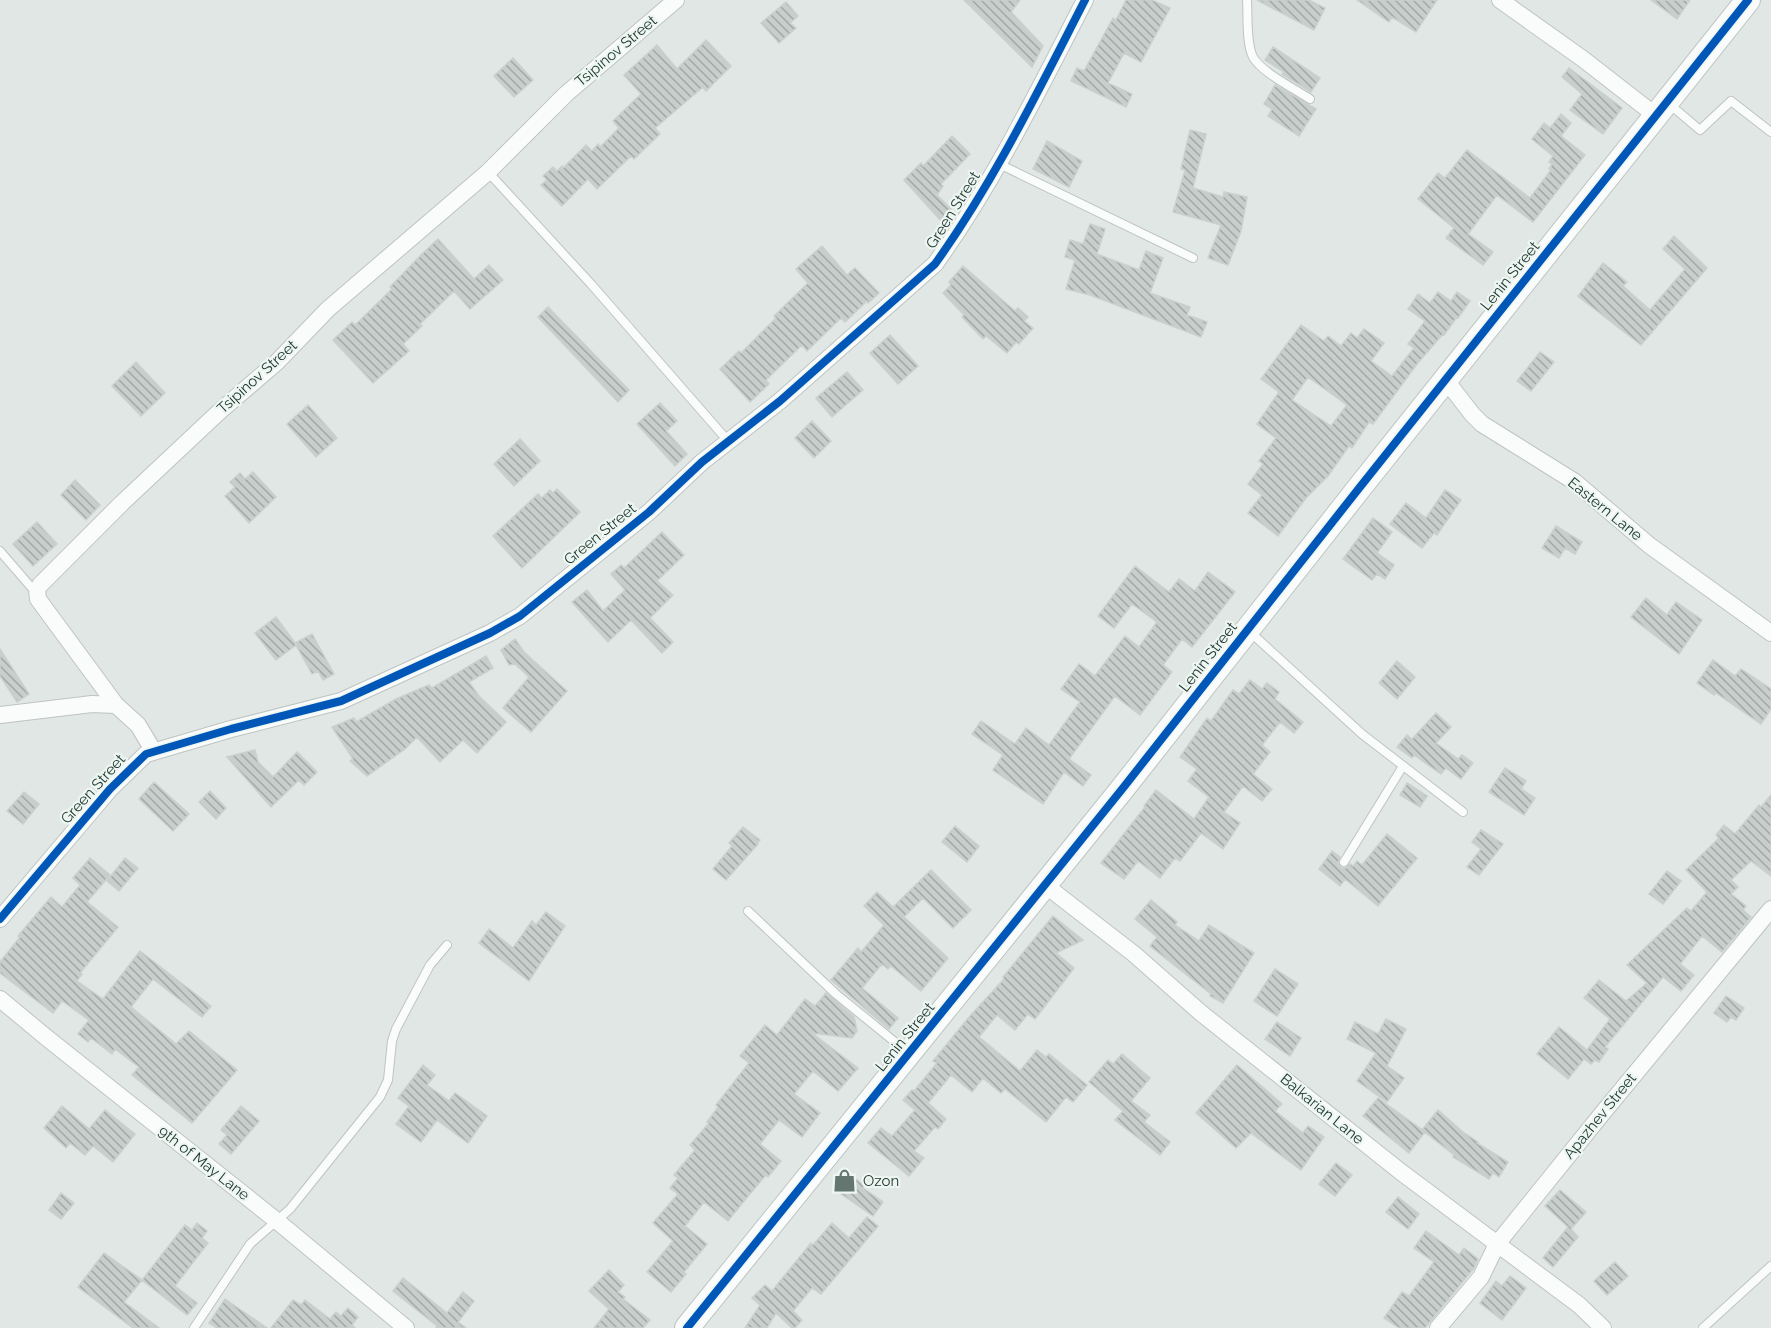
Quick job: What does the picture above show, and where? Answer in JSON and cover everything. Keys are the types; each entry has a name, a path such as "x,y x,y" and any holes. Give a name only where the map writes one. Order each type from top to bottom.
{"street":[{"name":"Tsipinov Street","path":"37,590 122,503 220,411 277,362 328,309 488,172 552,106 676,0"},
{"name":"Green Street","path":"0,919 128,769 153,750 340,701 490,633 535,605 649,512 728,441 780,401 930,270 953,240 1085,0"},
{"path":"1500,0 1661,109"},
{"name":"Lenin Street","path":"687,1328 1045,885 1748,0"},
{"name":"Eastern Lane","path":"1445,379 1482,424 1575,482 1649,545 1771,633"},
{"path":"37,590 38,599 116,705 138,725 153,750"},
{"path":"0,715 92,704 116,705"},
{"name":"Balkarian Lane","path":"1045,885 1134,954 1201,1013 1392,1165 1579,1305 1603,1328"},
{"name":"Apazhev Street","path":"1438,1328 1481,1277 1497,1244 1600,1115 1771,909"},
{"name":"9th of May Lane","path":"0,999 277,1221 406,1328"}],"lane":[{"path":"1247,0 1250,48 1253,58 1310,99"},
{"path":"1661,109 1701,130 1731,101 1771,132"},
{"path":"997,163 1193,258"},
{"path":"488,172 591,284 728,441"},
{"path":"0,551 30,587 37,590"},
{"path":"1247,629 1362,734 1463,812"},
{"path":"1344,862 1403,766"},
{"path":"748,911 836,994 909,1053"},
{"path":"194,1328 250,1245 290,1209 380,1097 388,1080 392,1041 396,1029 430,965 447,945"},
{"path":"1703,1328 1771,1266"}],"building":[{"path":"964,0 1020,0 1011,12 1043,46 1032,67"},
{"path":"1126,0 1152,0 1170,8 1141,62 1124,53 1108,83 1132,94 1126,107 1071,81 1077,68 1084,71 1113,18 1116,20"},
{"path":"1257,0 1309,0 1325,8 1314,30"},
{"path":"1357,0 1437,0 1416,32 1392,17 1389,22"},
{"path":"1651,0 1690,0 1677,19"},
{"path":"786,2 798,16 790,23 796,28 779,43 761,23"},
{"path":"706,40 731,66 706,91 703,87 655,128 660,134 634,159 631,156 597,189 588,179 562,206 541,185 547,180 543,176 553,167 557,171 562,166 563,168 586,145 592,151 598,144 600,147 619,128 613,121 641,94 624,75 657,45 677,69"},
{"path":"1273,47 1320,78 1311,92 1265,60"},
{"path":"513,58 533,80 514,97 494,76"},
{"path":"1569,68 1622,108 1603,134 1570,110 1582,94 1562,77"},
{"path":"1275,85 1316,109 1299,136 1268,116 1272,109 1264,104"},
{"path":"1561,114 1571,123 1561,136 1585,155 1533,222 1497,195 1468,234 1493,252 1483,265 1446,238 1454,228 1418,199 1438,173 1445,178 1467,150 1530,198 1551,170 1549,169 1552,164 1549,162 1553,156 1532,139 1544,123 1550,128"},
{"path":"1190,130 1206,134 1193,188 1223,197 1224,192 1247,197 1241,231 1228,265 1208,258 1221,225 1173,212 1185,170 1181,169"},
{"path":"952,136 970,154 941,184 943,186 937,195 951,209 942,222 904,180 921,163 923,166"},
{"path":"1047,141 1082,161 1069,187 1033,169"},
{"path":"1090,224 1105,229 1097,254 1139,270 1146,251 1163,258 1150,293 1190,307 1187,315 1207,322 1201,337 1090,295 1066,289 1075,260 1065,257 1070,240 1083,244"},
{"path":"1674,236 1707,268 1641,345 1578,296 1603,263 1627,282 1623,286 1650,310 1685,269 1663,249"},
{"path":"438,239 474,279 489,265 503,280 470,309 454,291 403,344 409,351 373,383 333,340 352,322 355,325"},
{"path":"822,246 847,275 855,268 879,293 845,322 841,318 807,351 802,345 766,380 769,384 750,402 720,369 739,351 741,353 808,283 796,269"},
{"path":"963,266 1015,311 1018,308 1028,317 1024,321 1033,328 1019,344 1016,342 1007,353 986,336 983,339 943,293"},
{"path":"1438,292 1451,301 1457,292 1470,301 1444,335 1417,364 1373,424 1369,422 1352,448 1349,446 1328,476 1306,498 1278,536 1248,513 1262,495 1248,484 1263,464 1259,461 1276,438 1257,424 1279,392 1261,379 1301,325 1324,341 1328,336 1341,346 1351,333 1357,338 1364,329 1384,343 1371,361 1392,376 1414,348 1408,344 1425,321 1408,309 1418,294 1430,303","holes":["1308,377 1347,405 1331,426 1292,400"]},
{"path":"548,307 629,390 618,402 538,317"},
{"path":"890,335 918,366 898,384 870,353"},
{"path":"1540,352 1554,362 1531,391 1517,381"},
{"path":"136,362 165,393 141,416 112,386"},
{"path":"847,372 863,390 832,417 816,398"},
{"path":"660,403 677,421 666,431 687,454 675,466 637,424"},
{"path":"308,405 337,438 316,457 287,424"},
{"path":"812,421 831,441 814,458 795,438"},
{"path":"520,439 540,461 514,486 494,464"},
{"path":"253,472 276,497 249,523 225,496 235,487 230,482 240,473 245,479"},
{"path":"75,480 100,505 86,520 61,495"},
{"path":"557,489 580,512 522,568 493,536 538,494 542,498 550,490 553,493"},
{"path":"1445,490 1461,500 1437,535 1434,533 1422,548 1390,524 1406,503 1426,518"},
{"path":"1373,518 1392,532 1377,553 1394,565 1385,579 1377,574 1372,580 1343,559"},
{"path":"37,522 57,544 33,566 13,544"},
{"path":"1556,526 1582,542 1575,554 1565,548 1559,558 1542,548"},
{"path":"662,532 684,555 657,581 673,595 650,618 673,642 662,653 631,620 608,642 572,602 587,590 603,611 625,590 611,574 621,565 624,568"},
{"path":"1135,566 1169,592 1179,579 1195,591 1208,572 1235,592 1192,647 1182,639 1163,665 1172,672 1140,715 1115,696 1069,759 1091,775 1083,786 1064,772 1043,804 993,770 1003,755 972,734 981,721 1015,744 1026,728 1049,745 1080,702 1061,689 1079,664 1095,676 1125,636 1139,647 1157,622 1132,604 1114,628 1098,616"},
{"path":"1646,598 1667,615 1676,602 1702,620 1679,654 1631,617"},
{"path":"276,617 295,643 312,634 334,674 323,680 318,671 312,674 296,645 276,660 255,633"},
{"path":"515,639 524,652 567,691 531,732 503,708 529,677 515,664 509,665 501,650"},
{"path":"0,649 29,694 17,702 0,676"},
{"path":"486,656 493,668 469,682 479,696 506,722 477,753 463,740 440,762 417,737 405,749 367,776 350,761 353,759 332,727 354,718 356,722 396,699 429,685 432,688"},
{"path":"1713,660 1735,676 1741,669 1771,689 1771,709 1761,724 1716,693 1714,695 1697,683"},
{"path":"1397,661 1415,677 1397,699 1379,683"},
{"path":"1250,680 1262,689 1267,683 1279,692 1275,699 1303,722 1294,733 1280,722 1262,745 1270,752 1253,774 1272,789 1262,801 1243,786 1224,812 1240,823 1223,849 1201,833 1180,861 1175,858 1160,878 1138,861 1124,879 1101,863 1156,790 1194,819 1209,797 1188,781 1197,769 1180,757 1207,718 1211,721 1233,690 1239,694"},
{"path":"1436,713 1451,727 1436,743 1458,759 1462,755 1473,763 1461,779 1446,768 1441,774 1414,755 1412,758 1397,747 1407,735 1412,739"},
{"path":"255,750 258,762 273,777 297,752 317,772 304,785 299,780 271,807 227,757"},
{"path":"1505,768 1526,781 1521,789 1535,798 1524,815 1489,792"},
{"path":"154,782 189,814 173,831 139,799"},
{"path":"1407,783 1427,796 1420,807 1400,795"},
{"path":"210,791 226,808 216,819 199,802"},
{"path":"24,792 39,804 23,824 7,811"},
{"path":"1771,795 1771,876 1751,861 1731,880 1738,887 1731,894 1746,906 1743,910 1751,917 1722,952 1702,936 1680,964 1694,975 1681,991 1663,977 1605,1047 1608,1049 1599,1062 1595,1060 1591,1064 1584,1059 1568,1079 1537,1054 1559,1027 1587,1050 1610,1019 1584,998 1599,980 1626,1001 1647,983 1627,965 1687,908 1691,911 1707,892 1686,870 1719,838 1716,835 1724,825 1735,834 1759,805 1761,807"},
{"path":"955,826 979,846 967,862 942,842"},
{"path":"743,827 760,840 726,880 713,869 732,846 729,843"},
{"path":"1481,830 1503,844 1479,875 1467,867 1481,849 1472,842"},
{"path":"1387,834 1417,858 1378,906 1345,879 1340,886 1319,869 1332,851 1340,857 1338,862 1341,868 1346,868 1350,864 1353,866 1357,861 1362,865"},
{"path":"90,858 110,875 87,902 118,927 80,973 82,974 77,981 103,999 140,951 211,1006 202,1017 153,979 131,1007 176,1044 189,1031 237,1070 192,1123 132,1075 139,1067 115,1049 112,1054 91,1038 88,1042 78,1034 89,1020 62,1001 53,1013 0,973 0,962 20,937 18,936 51,897 62,907 80,885 73,878"},
{"path":"125,858 138,868 119,891 107,881"},
{"path":"931,870 971,910 953,928 923,898 904,917 948,958 921,991 891,966 888,969 882,964 862,988 898,1018 889,1029 831,980 858,948 861,952 884,925 864,906 877,892 893,907"},
{"path":"1667,871 1681,881 1663,904 1649,894"},
{"path":"1151,900 1177,922 1175,925 1199,941 1209,925 1254,953 1223,1003 1210,996 1211,994 1150,946 1157,937 1135,919"},
{"path":"546,912 565,926 529,981 479,943 489,929 513,948 532,921 536,925"},
{"path":"1053,916 1083,940 1056,953 1074,968 1035,1019 1028,1014 1015,1030 997,1015 979,1037 1020,1071 1037,1050 1046,1057 1049,1054 1087,1085 1073,1102 1066,1097 1046,1122 1005,1089 1001,1093 983,1078 972,1092 951,1075 928,1103 946,1119 938,1129 935,1127 914,1151 924,1158 909,1176 868,1143 881,1128 892,1136 915,1110 903,1100 912,1090 914,1091 937,1063 933,1061 1004,979 1003,977"},
{"path":"1275,969 1298,984 1277,1016 1254,1001"},
{"path":"826,993 854,1017 857,1031 852,1038 812,1033 858,1068 838,1091 813,1071 794,1094 820,1113 802,1137 779,1120 760,1144 781,1161 768,1177 766,1175 728,1221 704,1202 685,1226 707,1244 671,1292 647,1272 673,1241 653,1223 678,1194 670,1188 678,1178 674,1175 695,1150 690,1145 709,1123 707,1122 718,1107 716,1105 749,1063 740,1056 765,1025 777,1035 805,999 815,1006"},
{"path":"1726,996 1744,1008 1736,1020 1731,1017 1727,1022 1714,1013"},
{"path":"1386,1019 1406,1029 1387,1066 1404,1078 1387,1102 1357,1081 1376,1053 1347,1039 1355,1022 1378,1034"},
{"path":"1277,1022 1301,1038 1290,1056 1265,1039"},
{"path":"1122,1054 1150,1078 1131,1101 1150,1115 1144,1122 1170,1142 1160,1155 1115,1120 1123,1111 1089,1082 1108,1060 1113,1064"},
{"path":"423,1065 435,1075 427,1085 449,1101 455,1093 487,1116 468,1143 437,1120 421,1142 396,1124 409,1106 398,1098"},
{"path":"1237,1065 1282,1104 1275,1111 1303,1133 1308,1126 1324,1137 1301,1170 1251,1133 1236,1148 1196,1113"},
{"path":"1378,1098 1425,1132 1409,1153 1363,1116"},
{"path":"62,1106 89,1129 105,1110 135,1134 113,1162 93,1146 85,1155 70,1143 66,1148 44,1128"},
{"path":"241,1106 259,1121 231,1154 219,1144 227,1135 221,1130"},
{"path":"1438,1110 1477,1143 1508,1162 1499,1177 1493,1173 1489,1179 1453,1157 1454,1155 1422,1130"},
{"path":"1336,1163 1352,1175 1335,1196 1319,1184"},
{"path":"849,1174 864,1185 863,1188 883,1202 873,1216 837,1191"},
{"path":"1560,1190 1586,1212 1571,1229 1578,1237 1553,1267 1543,1258 1568,1227 1545,1206"},
{"path":"61,1193 74,1203 61,1219 49,1210"},
{"path":"1398,1197 1419,1214 1408,1229 1386,1212"},
{"path":"867,1217 878,1226 821,1294 812,1288 793,1311 802,1320 795,1328 792,1328 776,1313 767,1328 745,1328 760,1305 752,1298 765,1285 772,1291 811,1243 813,1245 832,1223 849,1238"},
{"path":"197,1223 207,1231 202,1238 208,1243 175,1286 197,1303 187,1315 142,1280 185,1225 192,1230"},
{"path":"1426,1231 1459,1255 1464,1248 1478,1259 1474,1268 1425,1328 1399,1328 1384,1318 1402,1292 1409,1296 1434,1262 1414,1248"},
{"path":"104,1253 142,1280 124,1302 159,1328 133,1328 78,1287"},
{"path":"1615,1262 1628,1276 1607,1295 1594,1281"},
{"path":"609,1270 624,1285 618,1292 625,1297 623,1299 650,1320 643,1328 594,1328 609,1309 589,1291"},
{"path":"1510,1276 1526,1288 1502,1320 1480,1303 1496,1281 1502,1286"},
{"path":"403,1278 447,1313 463,1292 474,1301 458,1322 466,1328 436,1328 437,1326 393,1291"},
{"path":"225,1299 267,1328 217,1328 209,1323"},
{"path":"293,1300 301,1305 305,1300 330,1319 336,1312 341,1316 348,1308 358,1317 352,1325 355,1328 271,1328"}],"cycle path":[{"path":"0,919 110,789 146,754 231,729 341,701 490,633 520,616 649,512 702,462 780,401 935,264 996,168 1085,0"},
{"path":"687,1328 1123,788 1748,0"}],"place":[{"name":"Ozon","path":"845,1181"}]}
